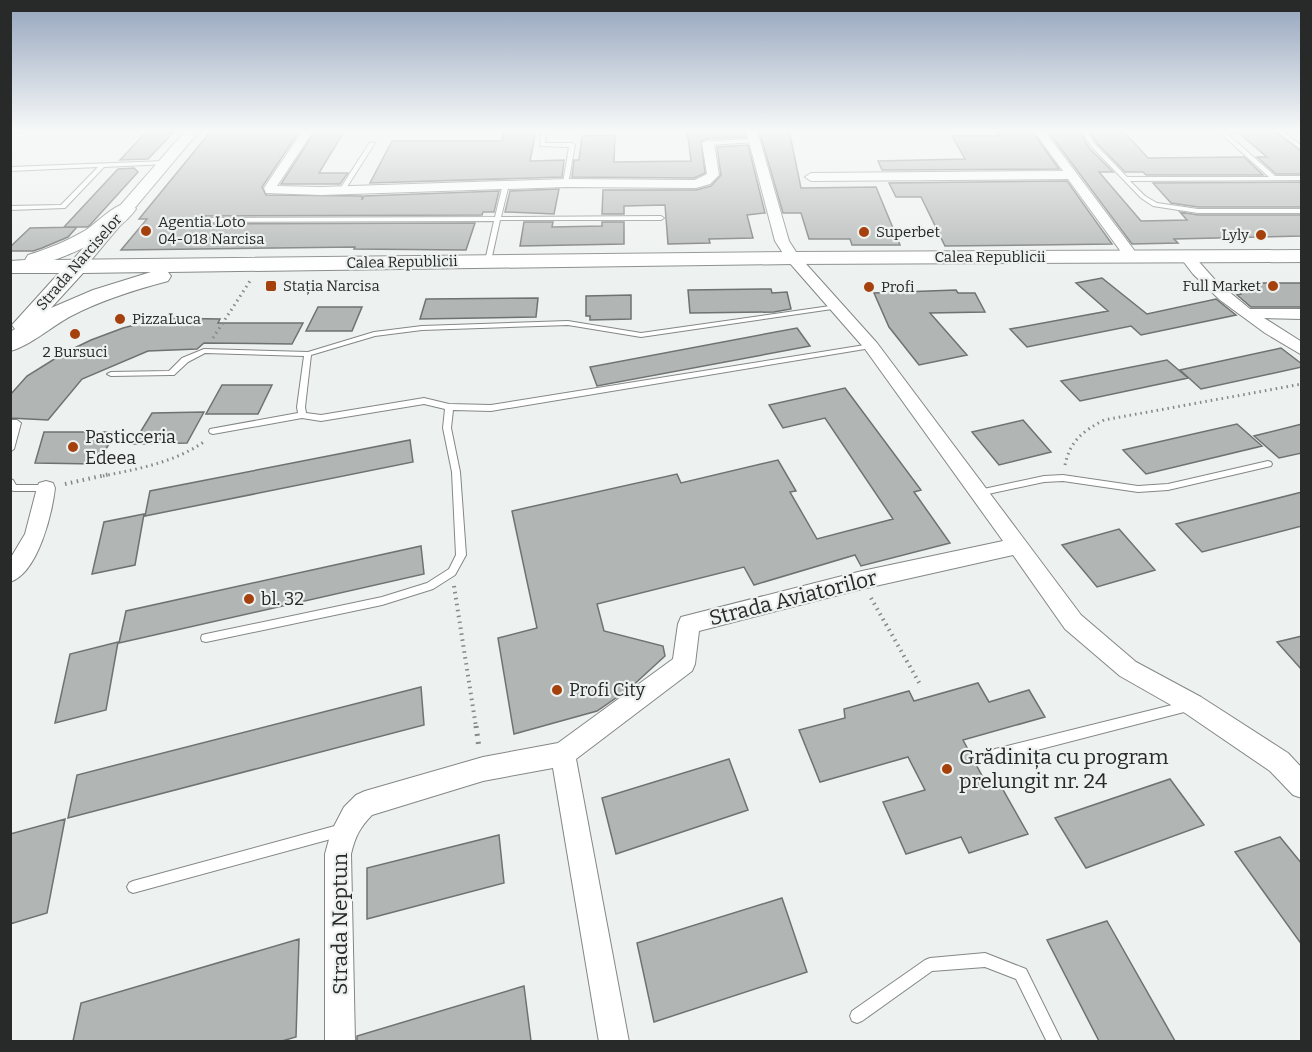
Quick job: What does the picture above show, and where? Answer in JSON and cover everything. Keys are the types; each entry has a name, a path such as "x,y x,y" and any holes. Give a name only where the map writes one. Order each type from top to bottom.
{"main road":[{"path":"126,209 121,245 147,260 176,265"},
{"path":"10,266 69,249 84,241 126,209"},
{"name":"Calea Republicii","path":"10,266 793,258 1302,256"},
{"path":"10,342 108,291 202,265"},
{"name":"Strada Narciselor","path":"10,342 76,267"}],"street":[{"name":"Strada Narciselor","path":"76,267 152,179"},
{"path":"276,179 270,190 321,191 566,183 696,184 708,179"},
{"path":"765,179 782,241 793,258 871,346 1073,622 1128,669 1193,705 1279,762 1302,786"},
{"path":"1074,179 1132,257"},
{"path":"1187,257 1197,271 1221,294 1302,350"},
{"path":"1248,313 1302,314"},
{"path":"10,574 24,559 43,512 46,488"},
{"name":"Strada Aviatorilor","path":"563,754 684,664 689,624 862,580 1017,546"},
{"path":"563,754 614,1041"},
{"name":"Strada Neptun","path":"340,1041 338,854 343,829 352,815 365,804 483,769 563,754"}],"lane":[{"path":"10,208 63,207 90,179"},
{"path":"343,189 349,179"},
{"path":"1126,179 1148,202 1166,208 1198,211 1302,211"},
{"path":"488,261 506,184"},
{"path":"199,220 662,218"},
{"path":"111,374 171,373 185,360 204,351 308,354 374,334 422,328 568,322 641,335 837,307"},
{"path":"213,431 302,415 321,418 424,401 449,407 491,408 871,346"},
{"path":"302,415 308,354"},
{"path":"206,639 382,601 430,586 452,572 461,555 461,546 456,472 447,428 449,407"},
{"path":"10,423 17,423 10,449"},
{"path":"979,493 1044,479 1063,478 1138,489 1168,487 1268,464"},
{"path":"10,482 14,488 46,488"},
{"path":"995,755 1193,705"},
{"path":"133,887 343,829"},
{"path":"857,1016 930,965 985,960 1021,974 1055,1041"}],"path":[{"path":"204,351 261,264"},
{"path":"1063,478 1067,455 1080,432 1104,420 1302,384"},
{"path":"46,488 141,468 190,452 200,446 213,431"},
{"path":"452,572 483,769"},
{"path":"862,580 921,686"}],"building":[{"path":"109,179 132,179 90,225 64,227"},
{"path":"172,179 267,179 262,187 266,195 362,196 362,200 364,196 499,191 494,212 483,212 482,215 199,216 194,219 199,224 475,223 466,250 354,249 355,247 121,250 147,219 139,219"},
{"path":"284,179 344,179 340,184 281,184"},
{"path":"372,179 495,179 370,183"},
{"path":"717,179 757,179 765,213 747,215 753,238 709,239 710,243 668,244 665,205 624,206 624,214 602,214 603,190 696,190 711,186"},
{"path":"773,179 799,179 801,188 876,187 900,245 852,245 850,239 809,239 801,213 783,213"},
{"path":"1084,179 1105,179 1141,221 1187,220 1180,212 1198,215 1302,215 1302,236 1174,239 1178,243 1132,244"},
{"path":"1067,181 1112,244 945,246 921,197 896,197 889,183"},
{"path":"1302,182 1302,207 1198,207 1171,203 1153,183"},
{"path":"559,189 554,214 505,212 510,191"},
{"path":"524,222 553,222 552,227 602,226 602,222 624,222 624,244 520,246"},
{"path":"77,227 68,237 42,248 33,251 10,251 10,247 30,228"},
{"path":"1102,278 1147,314 1216,299 1236,315 1141,335 1131,326 1027,347 1010,329 1108,311 1076,283"},
{"path":"1232,283 1302,283 1302,307 1251,307 1237,295 1241,294"},
{"path":"771,289 772,293 787,292 791,309 774,312 690,313 688,290"},
{"path":"956,290 958,293 975,293 985,312 930,313 967,355 919,365 889,327 874,293"},
{"path":"631,295 631,319 590,320 590,316 586,316 586,296"},
{"path":"538,298 536,317 420,319 426,299"},
{"path":"318,307 362,307 352,331 306,331"},
{"path":"162,318 220,319 218,323 303,323 292,344 204,343 197,349 148,351 82,379 48,420 10,418 10,395 27,376 64,353 91,340 123,328"},
{"path":"797,328 810,346 597,386 590,367"},
{"path":"1281,348 1302,364 1302,367 1201,389 1180,370"},
{"path":"1167,360 1188,378 1080,401 1061,381"},
{"path":"222,385 272,385 258,414 206,414"},
{"path":"845,388 921,490 914,492 950,543 861,566 855,555 754,585 744,567 597,604 604,631 663,646 665,656 629,689 597,711 514,734 498,638 537,628 512,511 677,474 681,483 778,460 796,491 790,492 817,539 893,519 825,418 783,428 769,405"},
{"path":"204,412 187,443 133,444 152,413"},
{"path":"1023,420 1051,452 999,465 972,432"},
{"path":"1237,424 1262,446 1146,474 1123,450"},
{"path":"1302,424 1302,453 1279,458 1254,436"},
{"name":"Pasticceria Edeea","path":"44,432 117,432 96,464 35,463"},
{"path":"410,440 413,462 145,516 150,491"},
{"path":"1302,492 1302,526 1202,552 1176,524"},
{"path":"144,514 135,565 92,574 104,522"},
{"path":"1119,529 1155,570 1097,587 1062,545"},
{"name":"bl. 32","path":"421,546 424,574 119,643 126,611"},
{"path":"1302,636 1302,670 1277,642"},
{"path":"118,642 106,710 55,723 70,654"},
{"name":"Grădinița cu program prelungit nr. 24","path":"978,683 989,702 1029,690 1045,717 963,740 987,785 998,781 1028,834 969,853 961,837 906,854 883,802 925,790 908,757 820,782 799,730 845,718 844,709 909,691 914,701"},
{"path":"421,687 424,725 68,818 77,775"},
{"path":"729,759 748,810 616,854 602,798"},
{"path":"1170,779 1204,825 1086,868 1055,818"},
{"path":"65,819 47,913 10,924 10,834"},
{"path":"499,835 504,883 367,919 367,868"},
{"path":"1280,837 1302,864 1302,945 1235,852"},
{"path":"782,898 807,972 654,1022 637,943"},
{"path":"1107,921 1175,1041 1099,1041 1047,940"},
{"path":"299,939 296,1037 282,1041 73,1041 81,1003"},
{"path":"524,986 531,1041 357,1041 357,1036"}],"place":[{"name":"Agentia Loto 04-018 Narcisa","path":"146,231"},
{"name":"Superbet","path":"864,232"},
{"name":"Lyly","path":"1261,235"},
{"name":"Stația Narcisa","path":"271,286"},
{"name":"Full Market","path":"1273,286"},
{"name":"Profi","path":"869,287"},
{"name":"PizzaLuca","path":"120,319"},
{"name":"2 Bursuci","path":"75,334"},
{"name":"Pasticceria Edeea","path":"73,447"},
{"name":"bl. 32","path":"249,599"},
{"name":"Profi City","path":"557,690"},
{"name":"Grădinița cu program prelungit nr. 24","path":"947,769"}]}
